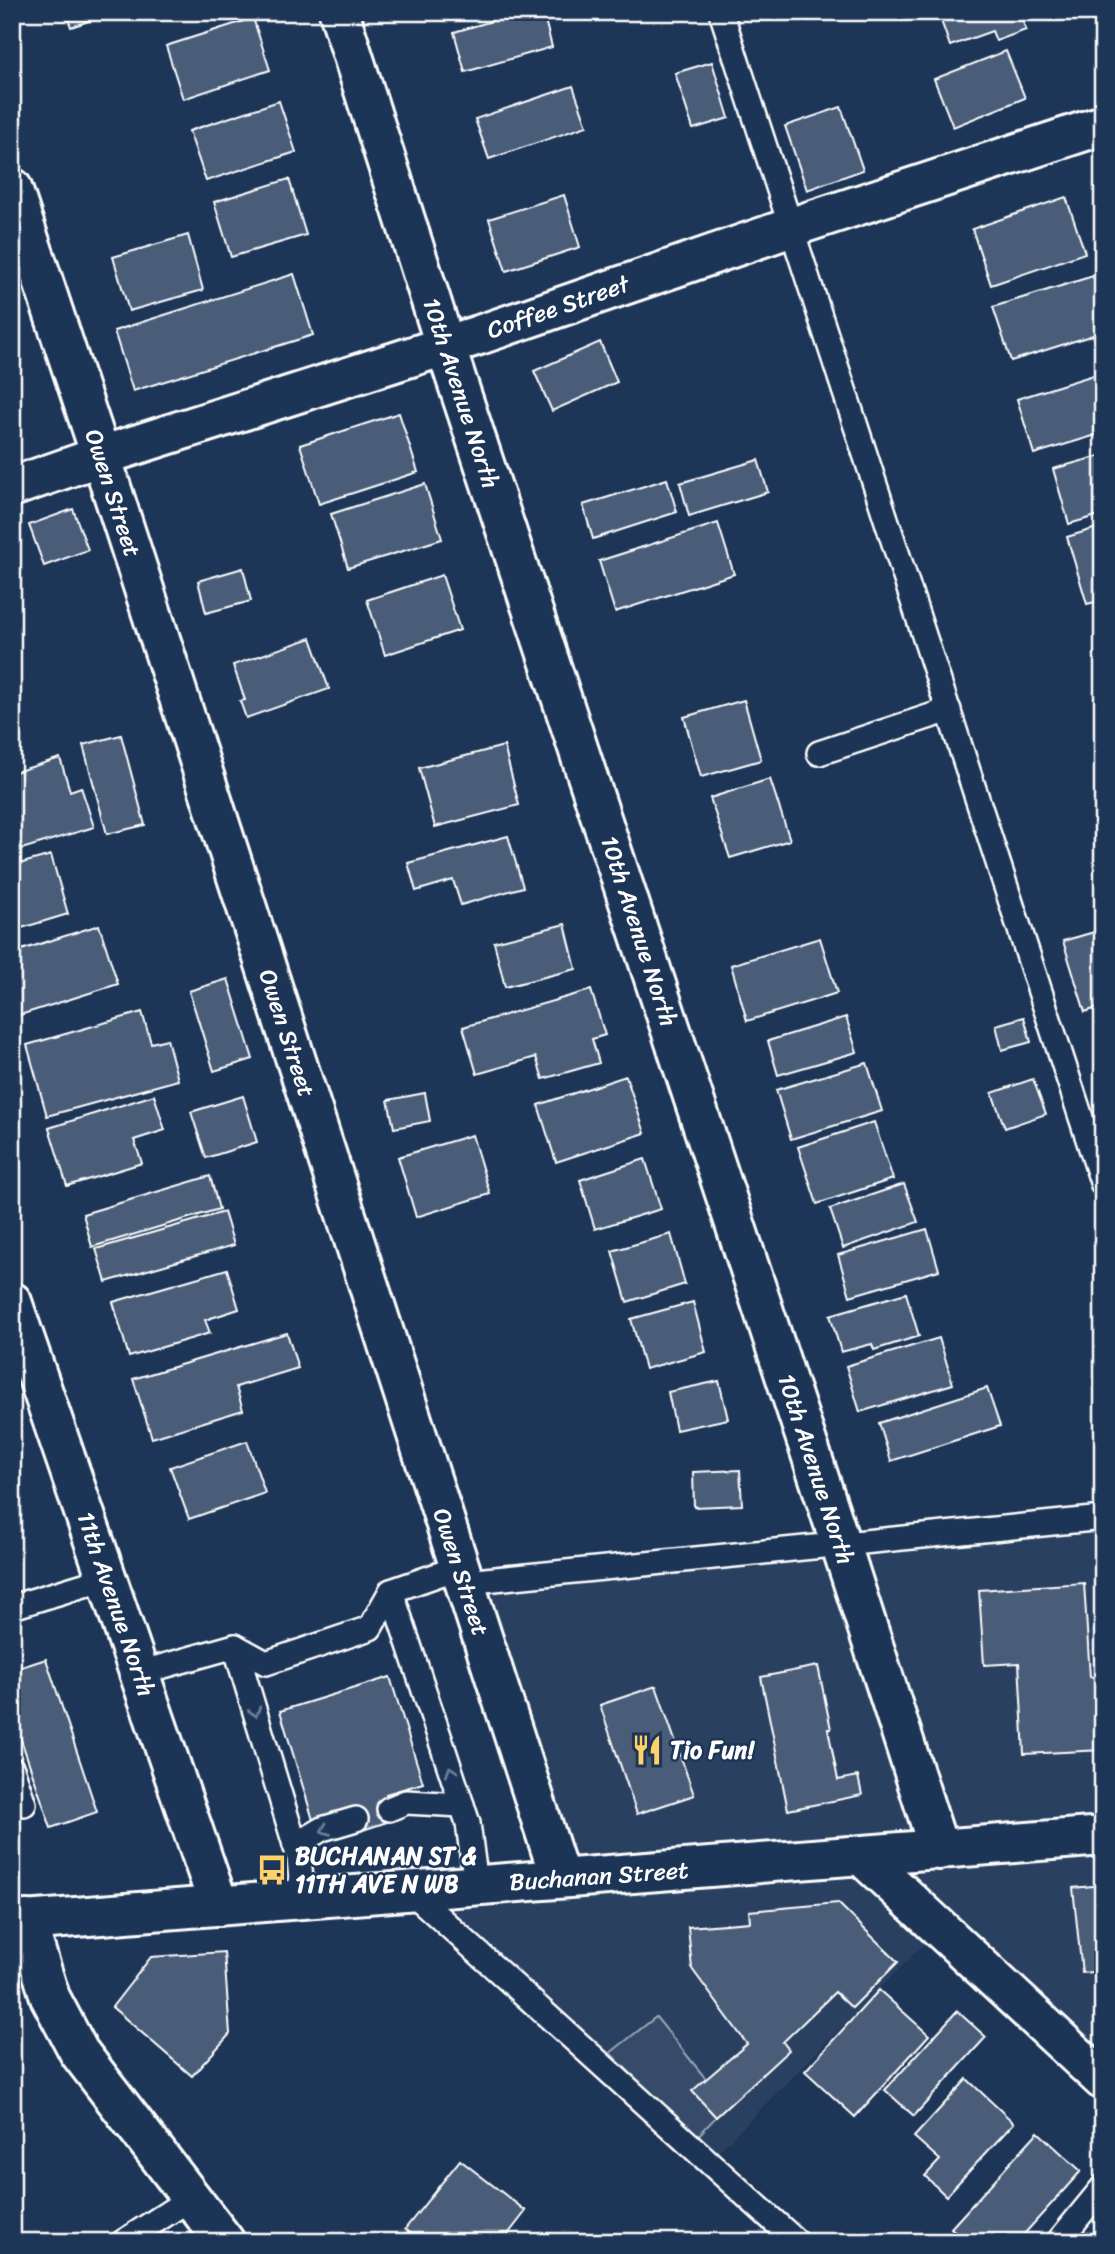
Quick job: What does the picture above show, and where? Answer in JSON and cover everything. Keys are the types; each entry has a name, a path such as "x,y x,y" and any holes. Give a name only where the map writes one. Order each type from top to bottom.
{"street":[{"name":"10th Avenue North","path":"339,12 445,345 842,1545 939,1850"},
{"name":"Coffee Street","path":"12,487 1103,125"},
{"name":"Owen Street","path":"12,188 560,1878"},
{"name":"11th Avenue North","path":"12,1302 219,1906"},
{"name":"Buchanan Street","path":"19,1921 1103,1836"},
{"path":"862,1856 1103,2080"},
{"path":"19,1921 50,1997 79,2052 225,2242"}],"lane":[{"path":"721,12 1103,1185"},
{"path":"818,753 948,710"},
{"path":"139,1673 235,1646 267,1663 370,1628 391,1591 462,1575 842,1545 1103,1518"},
{"path":"12,1607 107,1578"},
{"path":"391,1591 468,1824 476,1885"},
{"path":"235,1646 299,1858 303,1899"},
{"path":"12,1769 24,1804"},
{"path":"389,1809 406,1802 462,1805"},
{"path":"295,1845 322,1829 356,1819"},
{"path":"408,1890 797,2242"},
{"path":"1058,2242 1103,2187"},
{"path":"123,2242 191,2198"}],"shaded area":[{"path":"1103,1518 1103,2080 940,1928 708,2162 409,1890 559,1878 465,1582"},
{"path":"656,2017 706,2079 716,2117 696,2138 610,2053"}],"building":[{"path":"66,12 116,12 71,27"},
{"path":"523,12 543,12 552,47 465,72 454,32"},
{"path":"938,12 1019,12 1026,30 996,41 992,31 950,46"},
{"path":"253,18 270,70 183,99 166,46"},
{"path":"1006,51 1025,98 953,127 934,79"},
{"path":"712,62 729,118 693,129 675,73"},
{"path":"573,86 587,126 489,159 475,119"},
{"path":"279,101 296,152 206,181 189,131"},
{"path":"841,107 863,170 807,190 785,126"},
{"path":"289,179 306,235 231,257 214,202"},
{"path":"564,195 580,247 506,271 489,219"},
{"path":"1066,197 1085,253 991,285 972,229"},
{"path":"188,235 203,290 129,311 113,257"},
{"path":"294,274 313,335 133,391 114,331"},
{"path":"1093,276 1103,307 1103,332 1011,361 993,307"},
{"path":"600,342 617,382 552,411 534,371"},
{"path":"1103,372 1103,433 1034,454 1017,399"},
{"path":"399,413 418,472 319,504 300,445"},
{"path":"1103,455 1103,514 1069,524 1053,469"},
{"path":"758,460 768,492 689,516 680,483"},
{"path":"667,479 677,512 593,539 583,505"},
{"path":"425,484 442,539 348,568 331,514"},
{"path":"73,509 88,550 44,566 29,525"},
{"path":"718,523 734,574 615,612 599,561"},
{"path":"1103,526 1103,600 1087,604 1067,537"},
{"path":"243,568 251,601 206,613 198,581"},
{"path":"442,575 460,630 385,655 367,600"},
{"path":"311,638 329,689 246,718 240,701 245,700 233,665"},
{"path":"744,700 761,760 701,777 684,717"},
{"path":"121,735 145,825 107,834 83,745"},
{"path":"504,746 519,805 435,827 419,768"},
{"path":"60,758 70,791 81,787 94,827 12,852 12,773"},
{"path":"770,779 790,840 730,858 710,798"},
{"path":"508,836 523,887 461,905 453,880 416,891 408,863"},
{"path":"51,855 68,914 12,931 12,866"},
{"path":"565,924 576,969 505,987 494,942"},
{"path":"99,925 118,984 14,1017 12,953"},
{"path":"1101,930 1103,1006 1085,1012 1063,941"},
{"path":"820,938 837,993 747,1021 731,965"},
{"path":"228,979 253,1059 214,1071 189,991"},
{"path":"591,990 605,1035 592,1039 599,1063 543,1079 536,1057 477,1074 463,1027"},
{"path":"142,1012 151,1043 167,1039 178,1080 47,1116 27,1045"},
{"path":"846,1017 857,1052 778,1075 768,1041"},
{"path":"1024,1017 1031,1042 1002,1050 996,1025"},
{"path":"867,1063 882,1111 791,1139 776,1090"},
{"path":"626,1076 645,1133 556,1162 538,1105"},
{"path":"1033,1079 1046,1114 1005,1128 992,1093"},
{"path":"425,1093 430,1121 394,1128 388,1100"},
{"path":"154,1095 165,1130 134,1140 142,1163 67,1186 49,1128"},
{"path":"243,1096 257,1142 206,1158 191,1112"},
{"path":"874,1122 893,1179 817,1204 798,1147"},
{"path":"472,1135 490,1194 416,1217 398,1157"},
{"path":"645,1159 661,1209 595,1229 580,1180"},
{"path":"210,1176 219,1209 92,1247 83,1214"},
{"path":"904,1184 918,1222 843,1248 830,1209"},
{"path":"224,1212 234,1245 106,1282 96,1249"},
{"path":"927,1229 939,1270 850,1296 838,1255"},
{"path":"671,1234 685,1284 627,1302 612,1251"},
{"path":"227,1269 239,1309 205,1320 210,1333 129,1357 113,1302"},
{"path":"906,1293 919,1336 874,1350 872,1344 841,1352 830,1315"},
{"path":"693,1302 706,1352 645,1369 631,1319"},
{"path":"287,1333 298,1368 236,1387 243,1410 152,1438 133,1379"},
{"path":"939,1338 953,1384 860,1412 846,1366"},
{"path":"719,1381 728,1419 676,1430 668,1392"},
{"path":"987,1388 1000,1426 891,1461 879,1423"},
{"path":"247,1441 265,1493 189,1519 170,1467"},
{"path":"740,1470 742,1505 694,1507 693,1472"},
{"path":"1084,1583 1090,1677 1103,1676 1103,1750 1024,1754 1019,1663 984,1665 979,1590"},
{"path":"46,1659 97,1812 51,1828 12,1713 12,1670"},
{"path":"818,1666 838,1780 858,1776 862,1795 788,1810 761,1677"},
{"path":"390,1677 423,1783 386,1794 393,1820 360,1831 353,1807 313,1820 280,1711"},
{"name":"Tio Fun!","path":"656,1686 694,1795 637,1814 600,1705"},
{"path":"1103,1885 1103,1971 1082,1973 1073,1888"},
{"path":"838,1903 898,1962 852,2008 835,1992 783,2042 789,2050 716,2117 692,2091 747,2044 692,1969 688,1927 750,1922 749,1911"},
{"path":"224,1952 230,2034 192,2076 112,2007 151,1957"},
{"path":"879,1990 929,2035 855,2117 805,2071"},
{"path":"957,2011 986,2037 914,2116 885,2090"},
{"path":"967,2079 1014,2123 946,2196 925,2176 940,2160 914,2137"},
{"path":"1038,2132 1081,2171 1017,2242 966,2242 951,2228"},
{"path":"460,2160 526,2211 502,2242 422,2242 405,2229"}],"place":[{"name":"Tio Fun!","path":"647,1750"},
{"name":"BUCHANAN ST & 11TH AVE N WB","path":"272,1870"}]}
